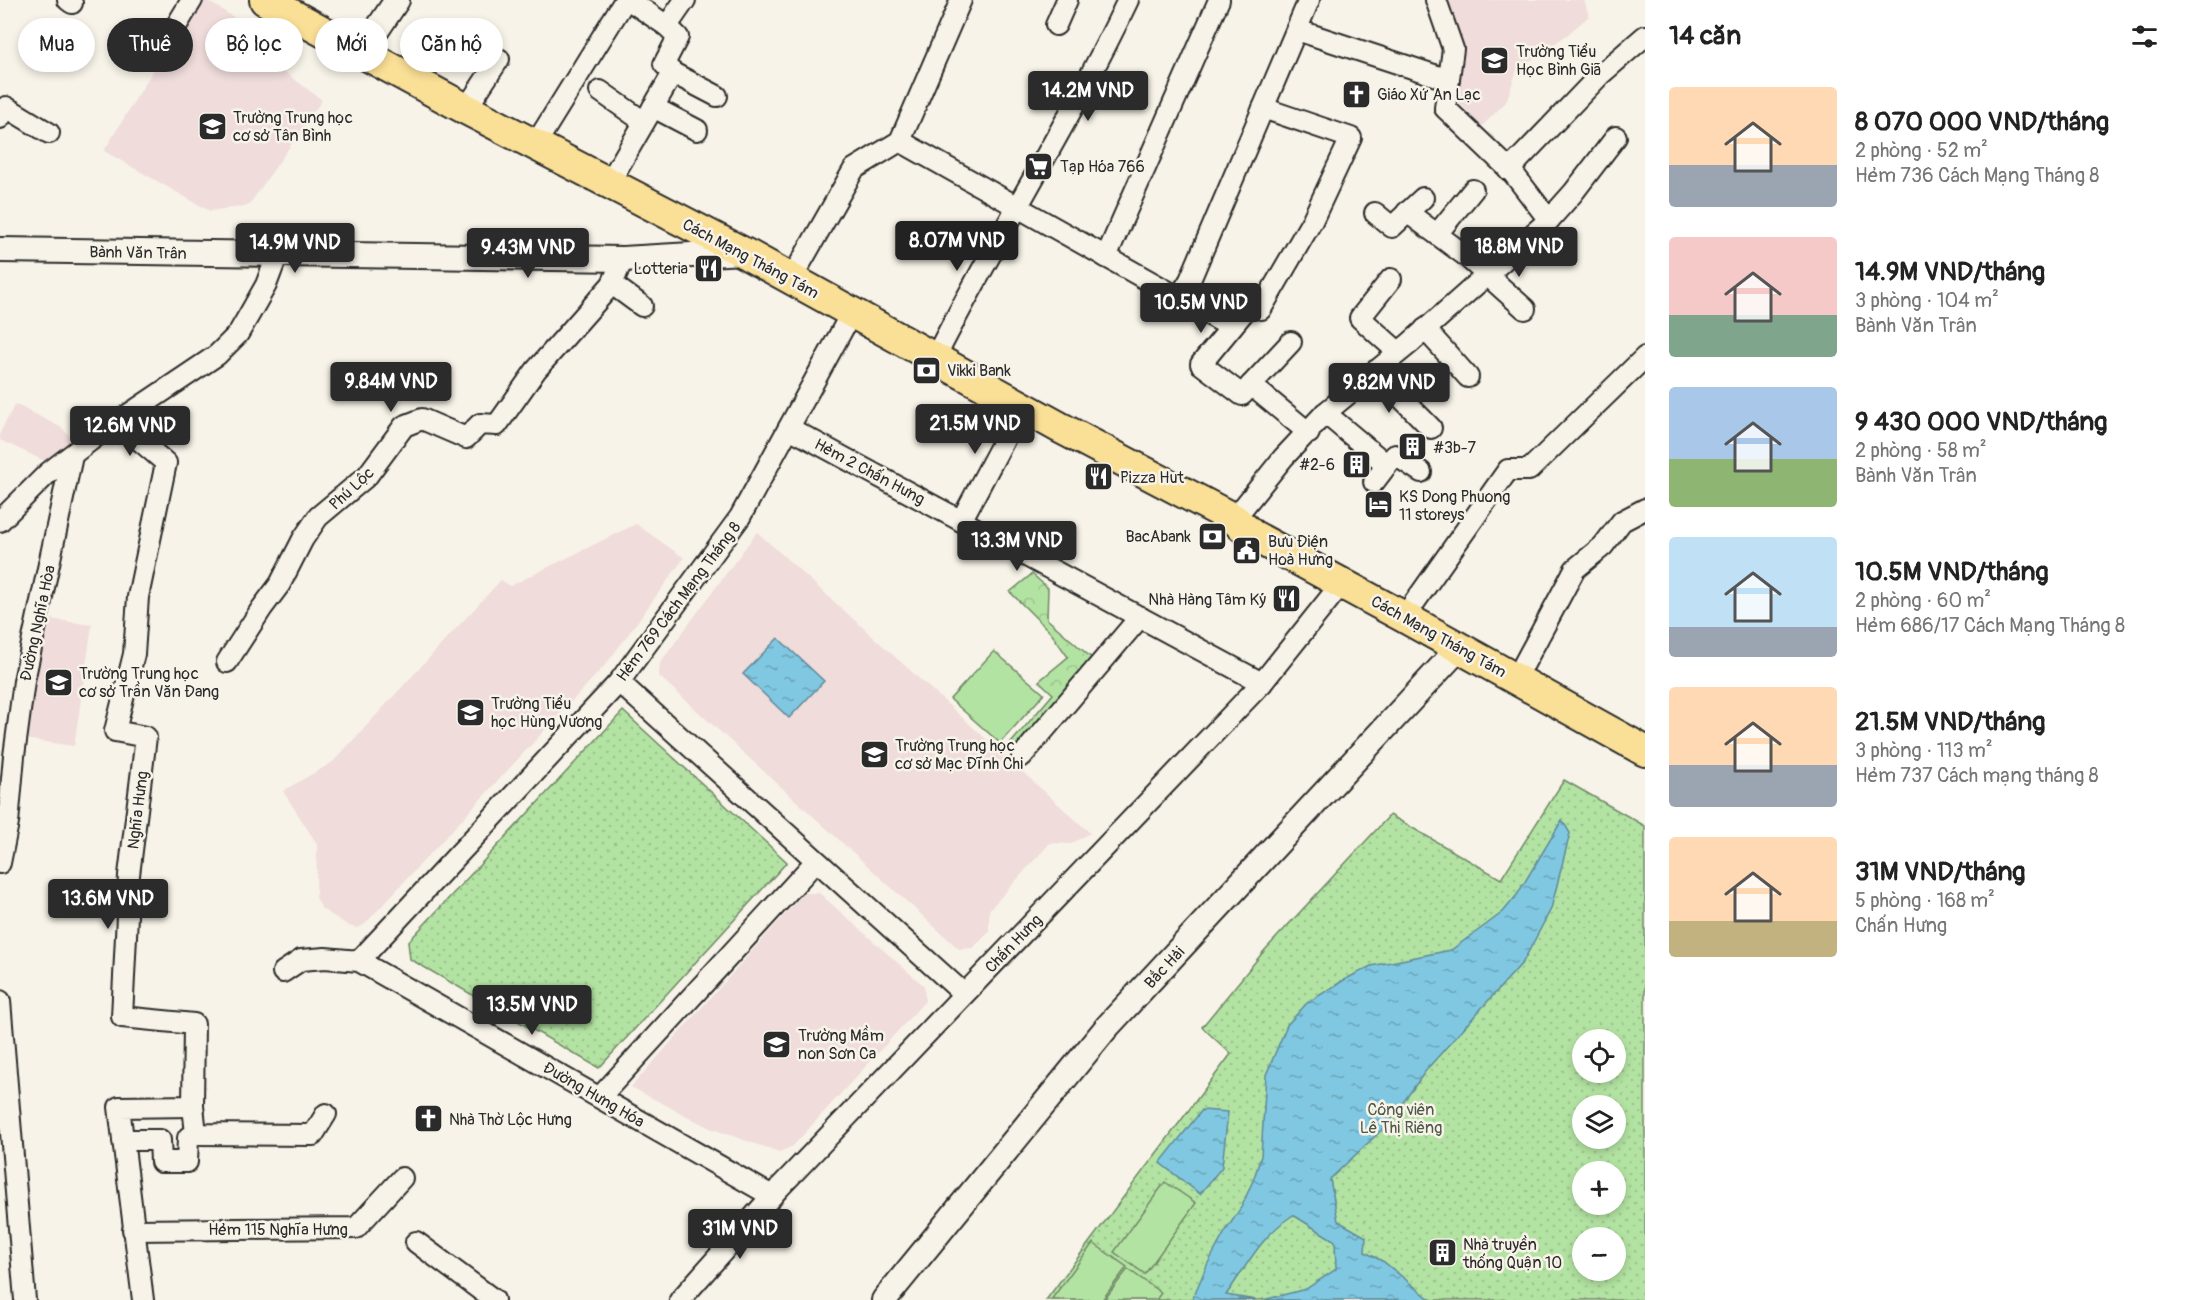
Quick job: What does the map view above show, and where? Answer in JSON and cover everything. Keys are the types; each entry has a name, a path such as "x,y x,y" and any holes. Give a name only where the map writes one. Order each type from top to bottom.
{"main road":[{"name":"Cách Mạng Tháng Tám","path":"265,0 315,27"},
{"name":"Cách Mạng Tháng Tám","path":"388,66 534,145 792,278 1022,406 1234,519 1252,535 1460,647 1645,751"},
{"name":"Cách Mạng Tháng Tám","path":"1234,519 1261,523 1645,729"}],"street":[{"path":"181,18 192,0"},
{"path":"385,18 397,0"},
{"path":"534,145 627,0 667,26 678,37 664,64 673,74 717,96"},
{"path":"667,26 685,0"},
{"path":"792,278 854,169 900,141 961,0"},
{"path":"1106,257 1219,0"},
{"path":"1178,299 1190,280 1309,0"},
{"path":"1436,0 1453,49 1445,108 1509,170 1549,219"},
{"path":"1056,25 1060,2"},
{"path":"935,358 971,286 1067,122 1124,8"},
{"path":"1297,30 1449,80"},
{"path":"1509,170 1600,75 1645,36"},
{"path":"466,109 490,72"},
{"path":"609,183 673,74"},
{"path":"600,91 648,115 697,130"},
{"path":"0,118 6,108 49,133"},
{"path":"1263,108 1351,138 1312,222 1261,309 1248,307 1201,364 1242,395 1291,342"},
{"path":"1234,519 1283,458 1309,433 1325,413 1425,329 1549,219 1573,193 1616,137"},
{"path":"900,141 1231,327"},
{"path":"1437,234 1473,190"},
{"path":"1375,213 1392,227 1423,198"},
{"path":"1407,212 1466,256 1525,309"},
{"name":"Bành Văn Trân","path":"0,250 623,259 743,252"},
{"path":"0,521 48,473 217,355 238,334 266,285 278,253"},
{"name":"Phú Lộc","path":"227,662 280,584 303,539 318,517 367,476 404,426 422,418 466,438 480,424 497,425 536,370 612,284 623,259"},
{"path":"1391,279 1360,318 1398,352"},
{"path":"612,284 642,306"},
{"name":"Hẻm 769 Cách Mạng Tháng 8","path":"359,961 619,682 740,518 852,312"},
{"path":"1425,329 1468,377"},
{"path":"1412,606 1508,470 1529,470 1645,357"},
{"path":"1375,371 1431,428"},
{"path":"1251,385 1309,433"},
{"path":"961,520 1022,406"},
{"path":"1325,413 1387,465"},
{"name":"Nghĩa Hưng","path":"118,422 166,463 138,597 134,654 115,731 146,737 129,875 122,1017 194,1024 193,1106"},
{"name":"Hẻm 2 Chấn Hưng","path":"789,428 1262,683"},
{"path":"1374,482 1395,455 1421,472"},
{"name":"Đường Nghĩa Hòa","path":"0,863 8,824 24,681 72,456"},
{"path":"1524,663 1575,569 1603,546 1622,521 1645,509"},
{"name":"Chấn Hưng","path":"680,1300 772,1196 1262,683 1342,583"},
{"path":"1022,756 1140,617"},
{"name":"Bắc Hải","path":"889,1299 1107,1028 1460,647"},
{"path":"619,682 964,994"},
{"path":"600,1097 816,861"},
{"name":"Đường Hưng Hóa","path":"283,972 301,960 325,958 359,961 772,1196"},
{"path":"0,1001 3,1065 25,1300"},
{"path":"143,1300 119,1107 193,1106 196,1134"},
{"path":"123,1140 160,1140 161,1162 187,1162 188,1138 196,1134 313,1135 326,1114"},
{"name":"Hẻm 115 Nghĩa Hưng","path":"133,1230 356,1228 402,1178"},
{"path":"416,1242 494,1300"}],"shaded area":[{"name":"Trường Trung học cơ sở Tân Bình","path":"196,0 206,0 235,18 205,18 205,72 284,72 322,100 249,205 210,211 104,151 152,72 193,72 193,18 185,18"},
{"name":"Trường Tiểu Học Bình Giã","path":"1442,0 1584,0 1589,16 1568,34 1517,70 1506,102 1481,127 1458,101"},
{"path":"15,404 62,428 72,439 45,461 0,440 0,433"},
{"name":"Trường Tiểu học Hùng Vương","path":"636,524 684,558 607,663 364,925 357,928 349,926 322,909 316,897 317,844 283,791 333,762 501,580 510,586"},
{"name":"Trường Trung học cơ sở Mạc Đĩnh Chi","path":"757,532 1090,833 1071,844 1050,843 989,910 989,932 973,948 959,949 659,676 660,663"},
{"name":"Trường Trung học cơ sở Trần Văn Đang","path":"42,618 92,625 74,746 24,739"},
{"name":"Trường Mầm non Sơn Ca","path":"804,893 819,893 924,986 925,1001 793,1146 779,1152 710,1128 631,1087"}],"green space":[{"path":"1032,574 1048,588 1047,619 1094,660 1013,756 1005,750 1053,694 1039,681 1068,657 1051,633 1010,592"},
{"path":"994,651 1044,694 1000,743 950,699"},
{"path":"623,711 787,862 599,1068 410,959 408,942"},
{"name":"Công viên Lê Thị Riêng","path":"1564,780 1645,826 1645,1300 1046,1300 1231,1054 1202,1027 1264,951 1390,815 1501,879"},
{"path":"1165,1182 1196,1203 1145,1274 1114,1252"},
{"path":"1093,1243 1127,1267 1102,1300 1051,1300"},
{"path":"1128,1269 1161,1293 1156,1300 1104,1300"}],"water":[{"path":"778,638 824,681 789,718 743,674"},
{"path":"1562,820 1570,833 1551,909 1523,962 1427,1069 1387,1125 1330,1179 1338,1221 1366,1237 1365,1252 1384,1262 1431,1300 1263,1300 1306,1289 1336,1269 1335,1241 1293,1215 1263,1242 1226,1295 1256,1300 1192,1300 1207,1265 1242,1206 1254,1178 1261,1156 1266,1075 1287,1025 1307,1003 1371,966 1451,950 1483,927 1503,912 1517,895"},
{"path":"1202,1110 1228,1112 1222,1167 1200,1194 1160,1163"}],"place":[{"name":"Trường Tiểu Học Bình Giã","path":"1495,60"},
{"name":"Giáo Xứ An Lạc","path":"1356,94"},
{"name":"Trường Trung học cơ sở Tân Bình","path":"212,126"},
{"name":"Tạp Hóa 766","path":"1039,166"},
{"name":"Lotteria","path":"709,268"},
{"name":"Vikki Bank","path":"926,370"},
{"name":"#3b-7","path":"1413,447"},
{"name":"#2-6","path":"1356,464"},
{"name":"Pizza Hut","path":"1099,477"},
{"name":"KS Dong Phuong 11 storeys","path":"1378,505"},
{"name":"BacAbank","path":"1212,536"},
{"name":"Bưu Điện Hoà Hưng","path":"1247,550"},
{"name":"Nhà Hàng Tâm Ký","path":"1287,599"},
{"name":"Trường Trung học cơ sở Trần Văn Đang","path":"58,682"},
{"name":"Trường Tiểu học Hùng Vương","path":"470,712"},
{"name":"Trường Trung học cơ sở Mạc Đĩnh Chi","path":"874,754"},
{"name":"Trường Mầm non Sơn Ca","path":"777,1044"},
{"name":"Nhà Thờ Lộc Hưng","path":"428,1119"},
{"name":"Nhà truyền thống Quận 10","path":"1442,1253"}]}
